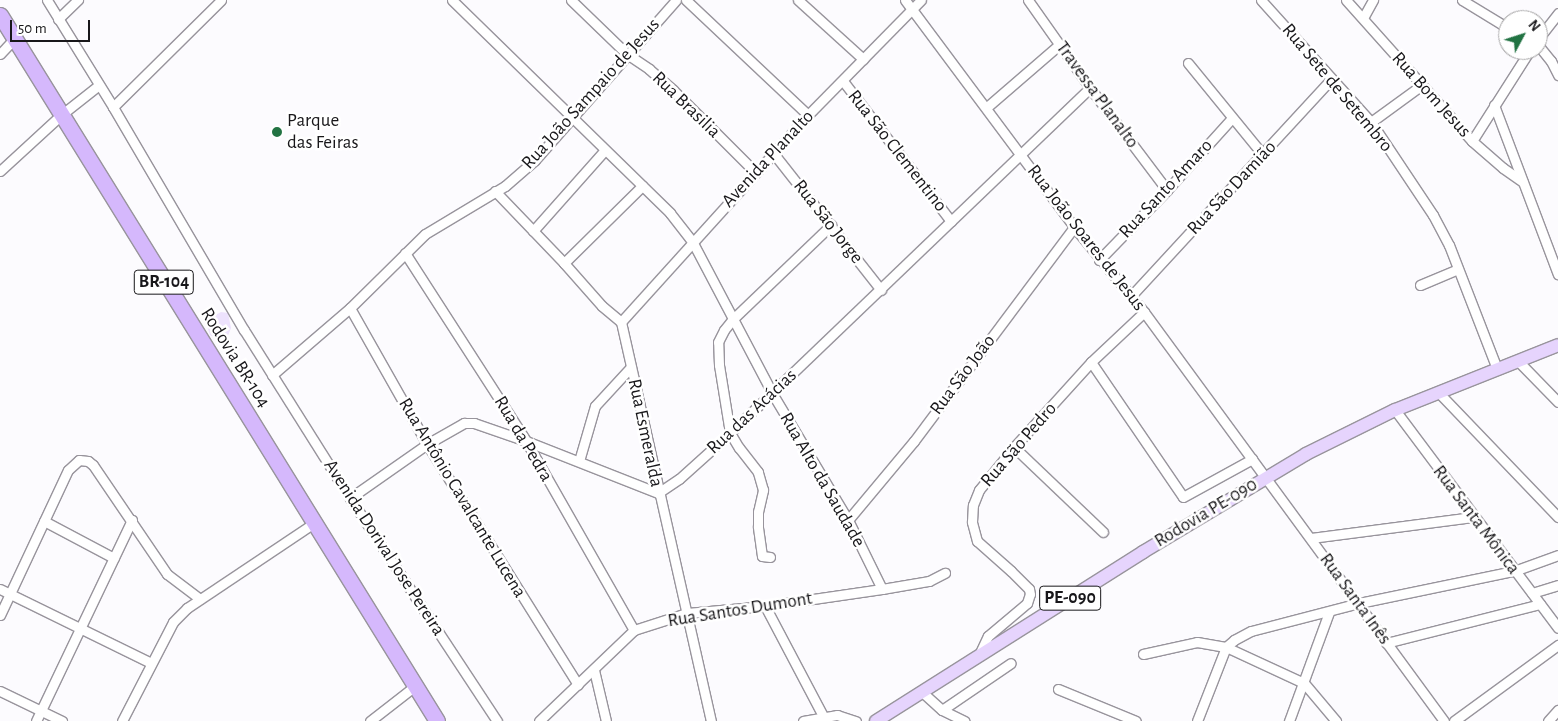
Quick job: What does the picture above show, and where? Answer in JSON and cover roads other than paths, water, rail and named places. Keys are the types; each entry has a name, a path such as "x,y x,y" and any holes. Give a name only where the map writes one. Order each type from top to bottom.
{"highway":[{"name":"Rodovia BR-104","path":"0,15 437,721"}],"main road":[{"name":"Rodovia PE-090","path":"876,721 1266,477 1395,410 1558,345"}],"street":[{"name":"Avenida Dorival Jose Pereira","path":"47,0 113,107 272,375 350,498 497,721"},
{"path":"58,19 78,0"},
{"path":"113,107 221,0"},
{"name":"Rua Brasilia","path":"571,0 627,54 649,69 673,90 755,172"},
{"name":"Rua João Sampaio de Jesus","path":"272,375 350,308 431,230 495,191 535,160 676,0"},
{"path":"686,0 808,115"},
{"path":"798,0 863,59"},
{"name":"Rua João Soares de Jesus","path":"905,0 913,8 1099,260 1144,312 1266,477"},
{"name":"Avenida Planalto","path":"621,322 692,241 808,115 921,0"},
{"name":"Travessa Planalto","path":"1029,0 1090,88 1167,190"},
{"name":"Rua Sete de Setembro","path":"1261,0 1371,122 1434,215 1458,269 1497,369"},
{"name":"Rua Bom Jesus","path":"1346,0 1472,141 1503,168 1523,182"},
{"path":"1363,18 1373,0"},
{"path":"1462,0 1498,22"},
{"name":"Rua Alto da Saudade","path":"457,2 604,150 670,213 692,241 772,393 848,520 882,589"},
{"path":"1548,26 1558,13"},
{"path":"0,54 14,39"},
{"path":"986,107 1060,44"},
{"path":"1548,57 1558,75"},
{"path":"1472,141 1523,60"},
{"path":"1188,63 1263,155"},
{"name":"Rua São Damião","path":"1130,296 1263,155 1331,79"},
{"name":"Rua São Clementino","path":"843,81 952,221"},
{"path":"0,171 61,115 99,85"},
{"path":"1371,122 1422,85"},
{"name":"Rua das Acácias","path":"658,493 679,479 730,433 1090,88"},
{"path":"1494,105 1558,274"},
{"name":"Rua Santo Amaro","path":"1099,260 1167,190 1232,118"},
{"path":"533,231 604,150"},
{"name":"Rua São Jorge","path":"774,154 881,290"},
{"path":"564,263 642,186"},
{"path":"495,191 602,306 621,322"},
{"path":"770,557 762,556 759,535 758,512 763,490 758,472 738,448 730,433 719,366 718,342 724,330 831,225"},
{"name":"Rua São João","path":"848,520 914,441 1074,227"},
{"name":"Rua da Pedra","path":"405,253 526,441 634,630"},
{"path":"1420,285 1458,269"},
{"name":"Rua Antônio Cavalcante Lucena","path":"350,308 427,444 578,685"},
{"name":"Rua São Pedro","path":"978,658 988,636 1030,598 1029,589 977,540 972,522 973,504 979,490 1014,447 1092,362 1144,312"},
{"name":"Rua Esmeralda","path":"621,322 658,493 711,721"},
{"path":"1092,362 1183,497 1252,459"},
{"path":"1519,362 1558,402"},
{"path":"579,461 595,406 631,367"},
{"path":"1439,393 1558,517"},
{"name":"Rua Santa Mônica","path":"1395,410 1558,628"},
{"path":"350,498 427,444 464,423 474,423 526,441 658,493"},
{"path":"1014,447 1103,532"},
{"path":"0,615 68,470 79,460 88,461 93,465 167,574 200,599"},
{"name":"Rua Santa Inês","path":"1266,477 1444,721"},
{"path":"1311,538 1473,516"},
{"path":"36,721 132,520"},
{"path":"44,521 114,558"},
{"path":"122,721 173,622 200,599 314,523"},
{"path":"1197,721 1216,667 1226,647 1242,636 1266,626 1329,612 1359,603 1514,571 1558,555"},
{"name":"Rua Santos Dumont","path":"539,721 634,630 687,614 765,606 882,589 929,581 945,573"},
{"path":"1532,593 1558,585"},
{"path":"0,589 151,663"},
{"path":"1386,643 1540,604"},
{"path":"765,606 823,716"},
{"path":"1288,721 1304,683 1329,612"},
{"path":"1143,654 1197,642 1226,647 1304,683 1336,721"},
{"path":"1454,721 1558,645"},
{"path":"942,710 1011,663"},
{"path":"594,670 606,721"},
{"path":"370,721 415,686"},
{"path":"1058,689 1136,721"},
{"path":"0,691 62,721"},
{"path":"922,692 942,710 965,721"},
{"path":"1548,721 1558,710"},
{"path":"803,721 837,715 856,721"}],"place":[{"name":"Parque das Feiras","path":"277,132"}]}
